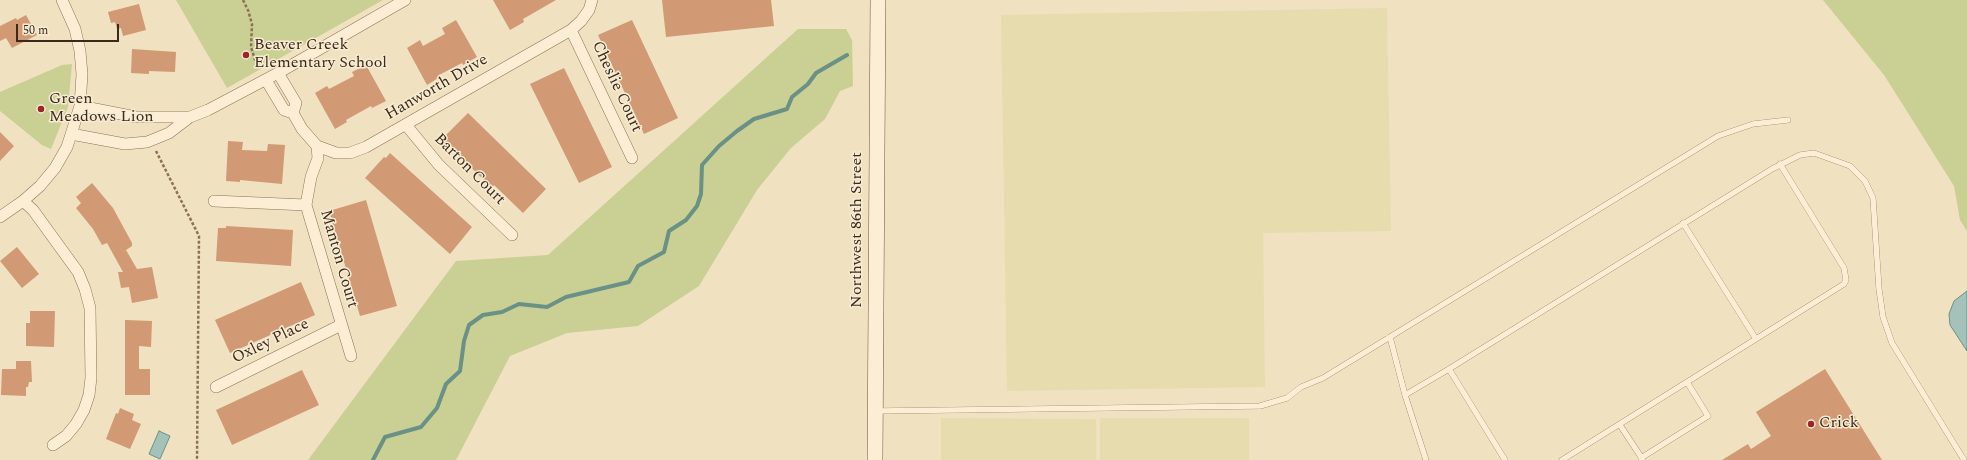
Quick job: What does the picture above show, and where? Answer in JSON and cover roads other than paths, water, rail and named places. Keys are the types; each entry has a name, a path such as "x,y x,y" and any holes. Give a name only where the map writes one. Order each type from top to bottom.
{"main road":[{"name":"Northwest 86th Street","path":"875,460 878,0"}],"street":[{"path":"0,217 24,201 40,186 55,168 67,147 80,106 82,74 80,51 75,29 62,0"},
{"path":"71,134 85,136 114,144 136,144 169,133 190,117 208,110 266,80 404,0"},
{"name":"Hanworth Drive","path":"266,80 284,110 293,113 302,130 317,146 336,153 350,153 366,147 406,125 571,30 581,21 589,10 592,0"},
{"name":"Cheslie Court","path":"571,30 632,158"},
{"name":"Hanworth Drive","path":"278,73 296,103 293,113"},
{"path":"80,106 136,117 190,117"},
{"name":"Barton Court","path":"406,125 438,164 512,236"},
{"name":"Manton Court","path":"317,146 318,158 311,177 306,206 351,356"},
{"path":"24,201 33,210 78,272 86,289 90,308 91,378 89,395 84,410 76,424 66,436 53,445"},
{"path":"214,201 306,206"},
{"name":"Oxley Place","path":"216,387 341,326"}],"lane":[{"path":"875,411 1260,406 1287,398 1301,387 1323,378 1718,136 1753,124 1788,120"},
{"path":"1405,395 1780,164 1800,155 1814,153 1850,166 1865,180 1873,198 1879,289 1883,317 1892,343 1964,460"},
{"path":"1562,460 1835,290 1846,280 1844,268 1780,164"},
{"path":"1683,223 1756,339"},
{"path":"1390,337 1405,395 1426,460"},
{"path":"1449,369 1505,460"},
{"path":"1620,425 1642,459 1708,416 1687,382"}],"water":[{"path":"1967,291 1967,351 1950,325 1949,314 1954,301"},
{"path":"159,431 170,436 160,459 149,454"}],"waterway":[{"path":"373,460 385,437 421,427 437,408 446,384 460,371 464,341 469,325 483,315 502,312 519,304 547,307 566,297 629,282 638,266 664,252 669,231 686,220 697,206 701,194 702,165 719,146 754,119 787,109 792,97 808,84 816,73 847,55"}],"place":[{"name":"Beaver Creek Elementary School","path":"246,55"},
{"name":"Green Meadows Lion","path":"41,109"},
{"name":"Crick","path":"1811,424"}]}
